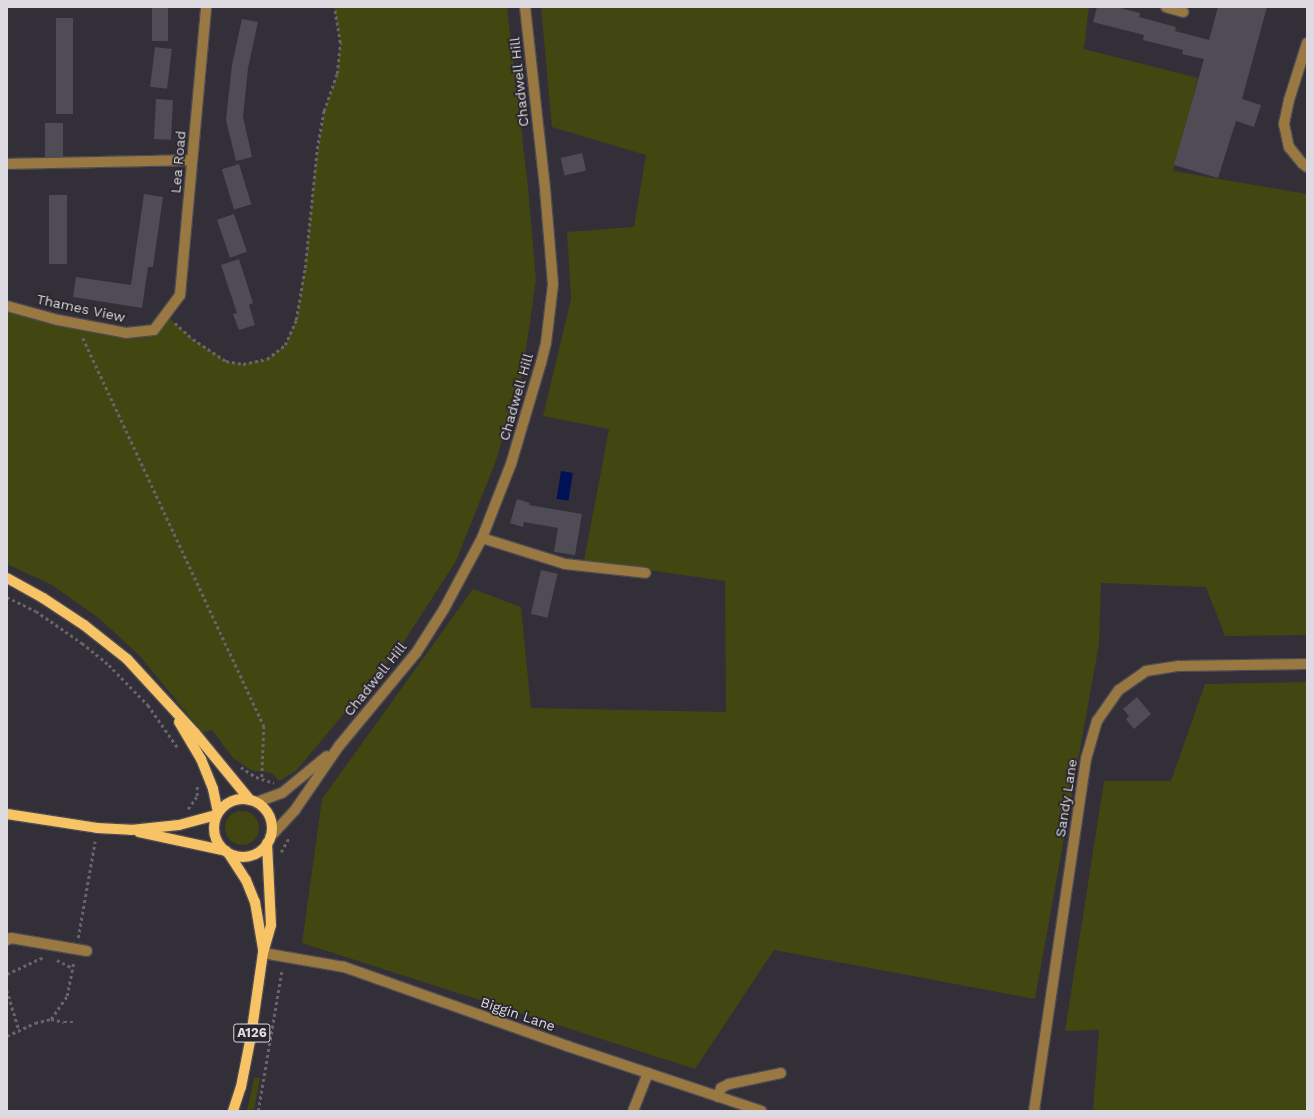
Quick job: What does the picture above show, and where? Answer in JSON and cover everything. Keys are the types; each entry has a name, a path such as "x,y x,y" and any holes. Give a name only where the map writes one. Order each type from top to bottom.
{"main road":[{"path":"7,578 43,598 84,625 127,659 254,801 263,807 270,819 269,840 259,852 250,856 238,856 228,852 131,830"},
{"path":"170,706 201,759 213,789 217,813"},
{"path":"228,852 218,842 214,835 214,822 217,813 226,804 234,800 254,801"},
{"path":"7,814 97,828 131,830 179,825 217,813"},
{"name":"A126","path":"233,1111 241,1087 251,1036 264,952 271,925 269,840"},
{"name":"A126","path":"228,852 246,880 255,902 264,952"}],"street":[{"name":"Lea Road","path":"166,315 180,295 206,7"},
{"name":"Chadwell Hill","path":"269,840 295,810 339,746 416,653 444,609 482,538 511,464 535,386 546,344 553,284 546,196 525,7"},
{"path":"1166,7 1183,12"},
{"path":"1307,43 1289,100 1284,124 1289,147 1307,167"},
{"path":"7,164 192,160"},
{"name":"Thames View","path":"7,306 77,324 126,333 154,330 166,315"},
{"path":"482,538 565,564 646,574"},
{"name":"Sandy Lane","path":"1034,1111 1086,759 1097,721 1119,690 1146,671 1179,666 1307,664"},
{"name":"Chadwell Hill","path":"254,801 282,793 339,746"},
{"path":"7,940 12,938 87,951"},
{"name":"Biggin Lane","path":"264,952 344,967 761,1111"},
{"path":"633,1111 648,1073"},
{"path":"718,1097 722,1088 729,1084 781,1073"}],"path":[{"path":"166,315 193,339 226,361 243,364 267,359 285,345 296,320 304,276 317,149 324,111 338,74 340,43 334,7"},
{"path":"77,324 264,726 262,779 276,784"},
{"path":"7,597 36,611 82,643 109,665 148,705 172,740"},
{"path":"185,811 197,796 197,784 194,778"},
{"path":"280,855 293,830"},
{"path":"51,1019 67,996 96,835"},
{"path":"7,974 47,955"},
{"path":"53,958 73,968"},
{"path":"258,1111 282,967"},
{"path":"7,990 19,1030"},
{"path":"7,1036 35,1023 51,1019 64,1022 75,1022"}],"green space":[{"path":"334,7 507,7 528,187 536,280 522,376 495,463 456,561 403,643 296,771 279,781 272,773 251,770 233,758 212,730 203,733 139,655 100,619 52,585 7,564 7,306 126,333 154,330 166,315 193,339 226,361 243,364 267,359 285,345 296,320 305,268 315,169 324,111 337,74 340,43"},
{"path":"541,7 1089,7 1084,49 1198,78 1173,171 1307,194 1307,635 1225,636 1206,587 1101,583 1099,644 1035,999 774,950 695,1069 302,943 322,799 473,589 521,607 531,708 726,712 725,581 584,561 609,429 543,416 571,299 567,232 634,227 646,155 552,127"},
{"path":"1307,682 1307,1111 1093,1111 1099,1030 1065,1031 1104,781 1171,781 1205,684"},
{"path":"242,811 254,816 259,828 254,840 242,845 230,840 225,828 230,816"},
{"path":"254,1078 260,1078 254,1111 247,1111"}],"shaded area":[{"path":"561,471 573,473 568,501 557,499"}],"building":[{"path":"152,7 168,7 168,41 152,41"},
{"path":"1097,7 1116,7 1140,13 1139,17 1176,27 1175,31 1209,40 1218,7 1267,7 1242,99 1261,105 1254,127 1236,121 1218,178 1174,165 1204,59 1182,54 1183,50 1143,40 1144,35 1093,22"},
{"path":"56,18 73,18 73,114 56,114"},
{"path":"242,19 258,22 248,68 243,117 252,157 236,161 226,120 232,65"},
{"path":"155,47 172,49 167,89 150,87"},
{"path":"156,99 173,100 171,140 154,139"},
{"path":"45,123 63,123 63,157 45,157"},
{"path":"582,153 586,171 565,175 561,158"},
{"path":"239,164 251,204 234,209 222,169"},
{"path":"144,194 163,197 153,267 148,267 142,308 73,297 76,277 131,285"},
{"path":"49,195 67,195 67,264 49,264"},
{"path":"234,214 247,252 230,258 217,220"},
{"path":"239,259 253,303 249,305 255,325 239,330 233,314 237,313 221,265"},
{"path":"517,499 530,503 529,505 582,514 575,555 554,552 558,528 524,522 523,527 510,523"},
{"path":"541,570 558,574 547,618 531,614"},
{"path":"1137,697 1151,714 1134,729 1126,719 1129,716 1123,709"}]}
